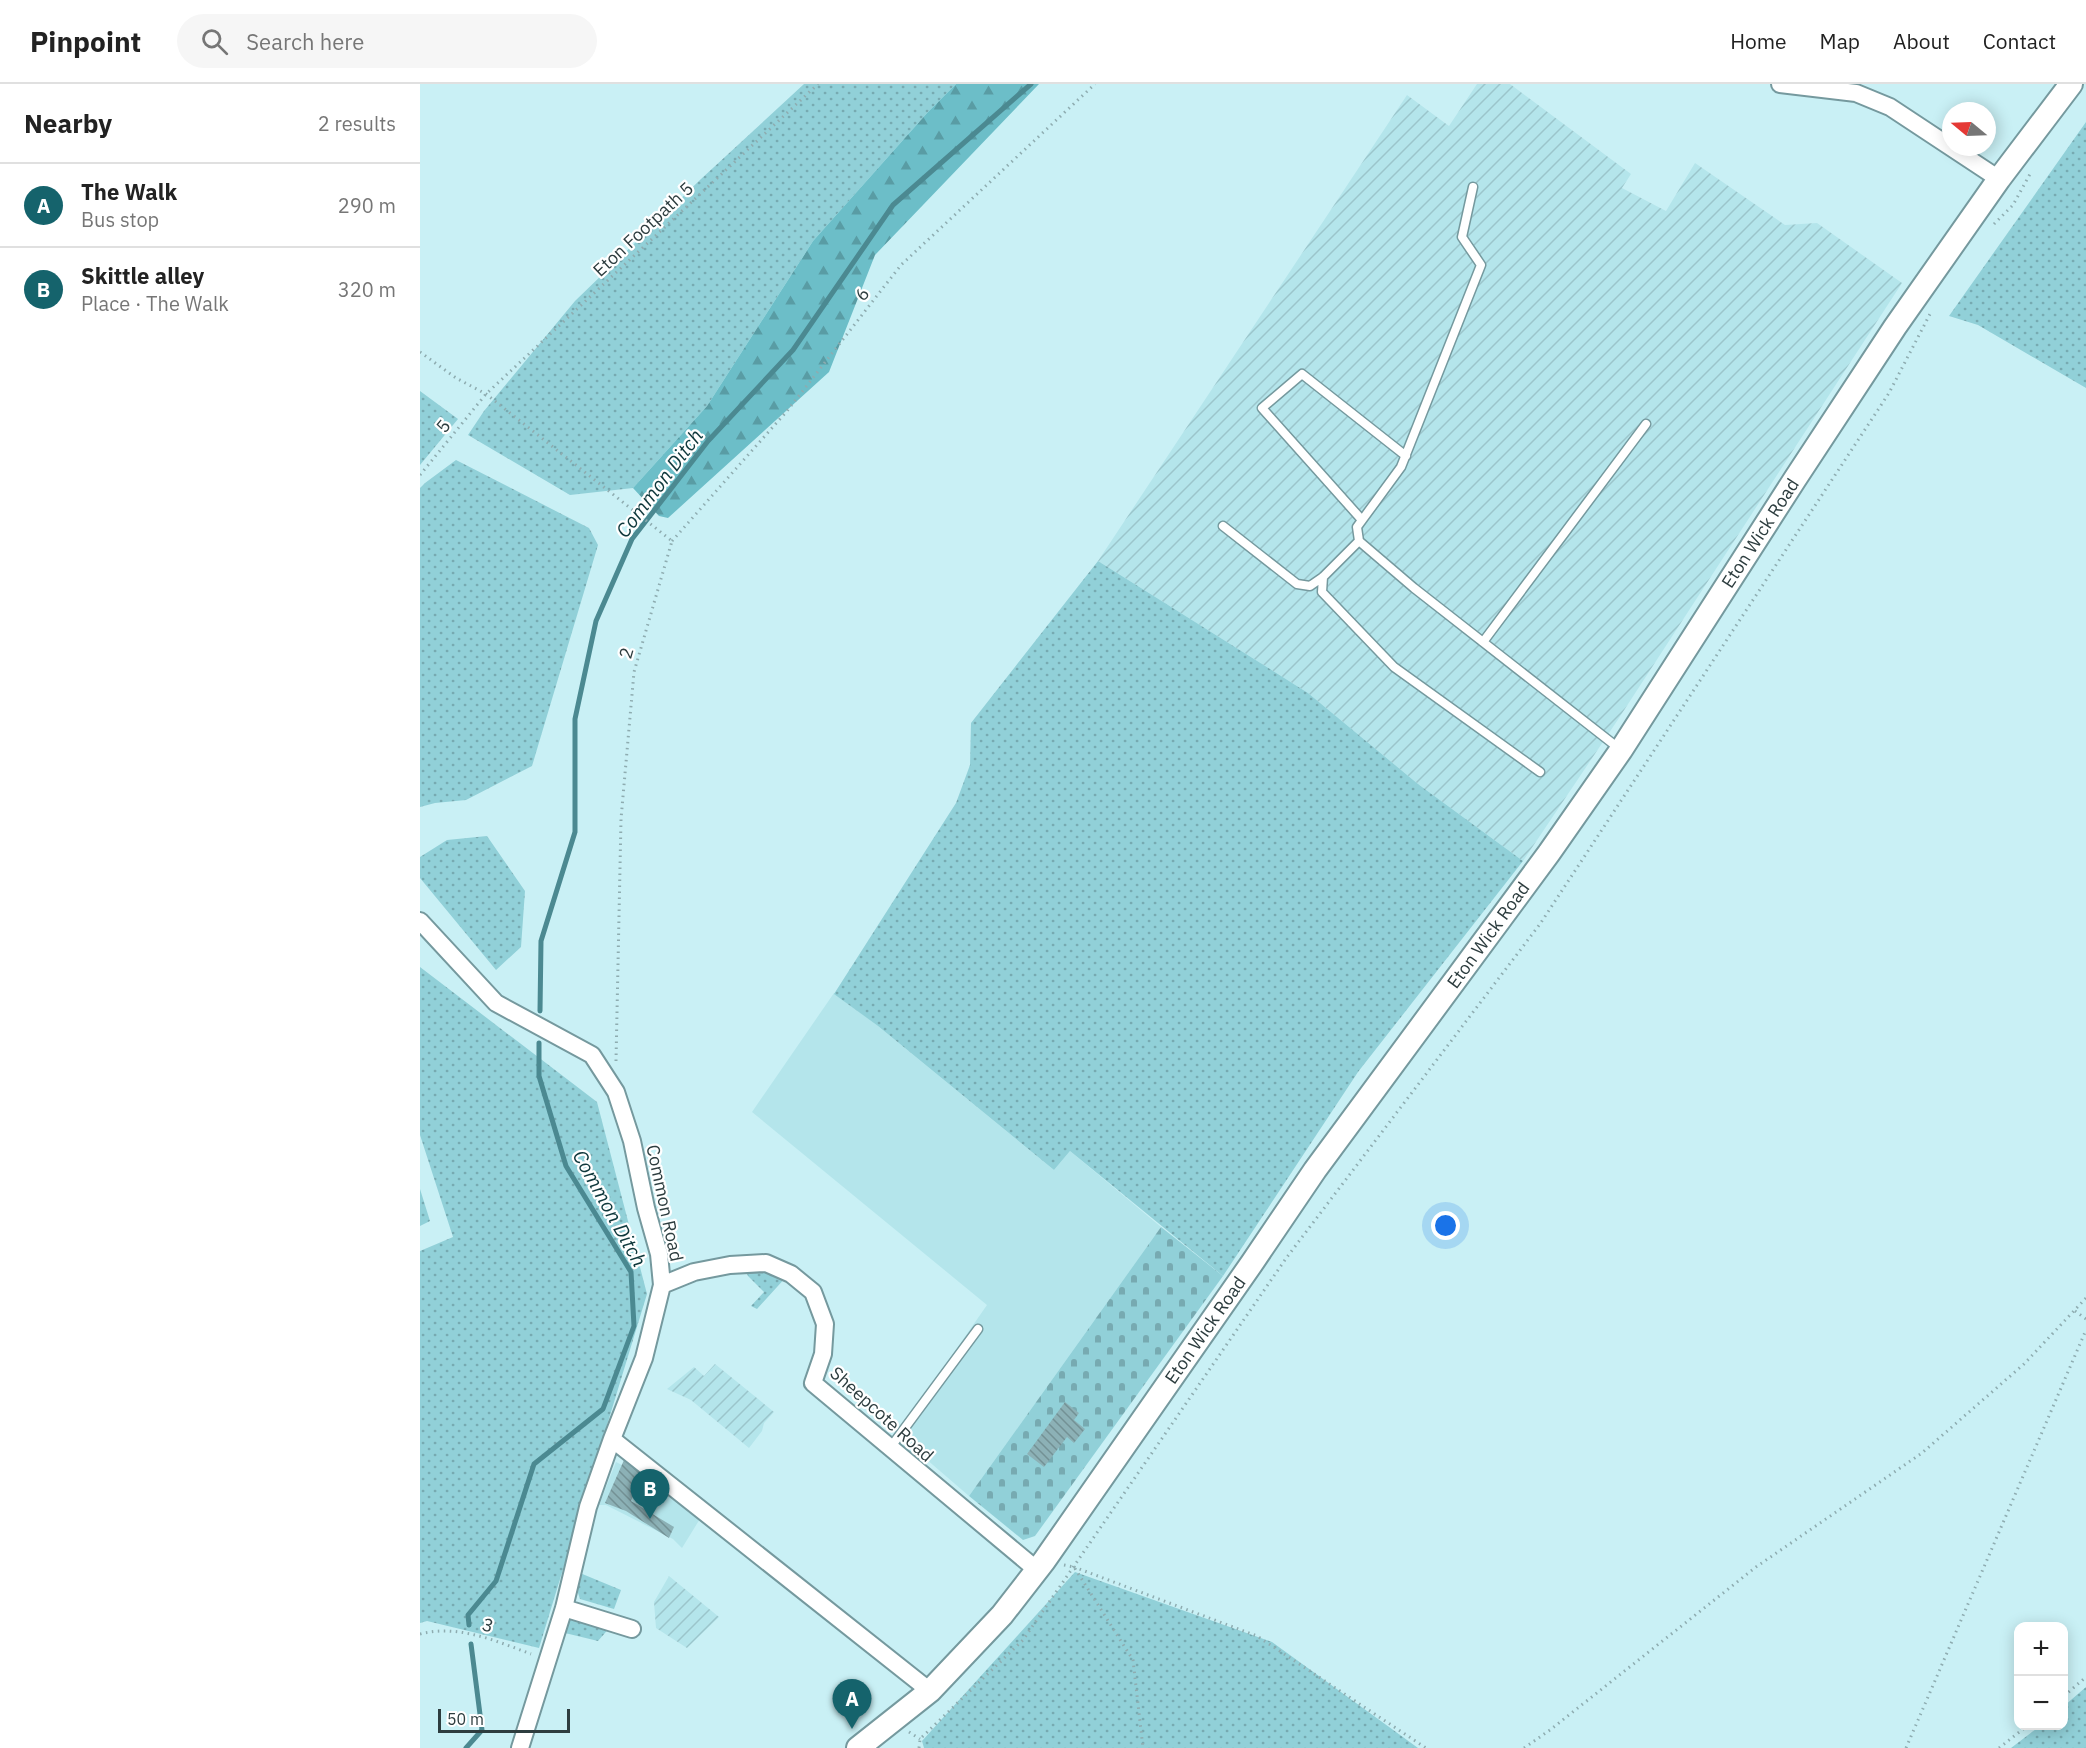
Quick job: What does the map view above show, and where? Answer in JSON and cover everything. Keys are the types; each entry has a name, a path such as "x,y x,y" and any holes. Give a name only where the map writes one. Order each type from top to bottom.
{"main road":[{"name":"Eton Wick Road","path":"858,1748 930,1691 1002,1615 1040,1565 1315,1170 1549,854 1622,750 1880,350 1999,178 2071,84"}],"street":[{"path":"1788,85 1856,93 1890,107 1999,178"},
{"name":"Common Road","path":"420,921 496,1003 592,1055 616,1092 632,1141 646,1208 659,1254 662,1285 644,1358 588,1507 564,1608 520,1748"},
{"name":"Sheepcote Road","path":"662,1285 694,1272 730,1265 766,1263 791,1274 813,1292 825,1324 823,1354 813,1383 890,1449 1040,1565"},
{"path":"612,1439 930,1691"},
{"path":"564,1608 632,1629"}],"lane":[{"path":"1473,187 1462,237 1481,266 1406,456 1401,467 1357,527 1359,541 1414,588 1622,750"},
{"path":"1362,520 1262,408 1302,374 1406,456"},
{"path":"1483,642 1646,424"},
{"path":"1223,526 1297,584 1310,586 1323,577 1359,541"},
{"path":"1323,577 1322,592 1394,667 1540,772"},
{"path":"890,1449 978,1329"}],"path":[{"name":"Eton Footpath 5","path":"486,394 818,84"},
{"name":"6","path":"672,541 787,411 901,265 1095,84"},
{"path":"420,352 456,378 486,394 672,541"},
{"name":"5","path":"420,475 486,394"},
{"name":"2","path":"616,1092 621,819 634,672 672,541"},
{"path":"1524,1748 1551,1730 1756,1567 1922,1452 2024,1364 2086,1298"},
{"path":"2075,1310 2086,1303"},
{"path":"2075,1310 2086,1319"},
{"path":"1905,1748 2086,1330"},
{"path":"1040,1565 1074,1567 1257,1636 1426,1748"},
{"path":"1074,1567 1133,1660 1143,1748"},
{"name":"3","path":"420,1634 435,1630 478,1635 547,1659"},
{"path":"2068,1693 2086,1677"},
{"path":"1999,1748 2021,1730"},
{"path":"919,1748 920,1739"}],"shaded area":[{"path":"1477,84 1510,84 1631,174 1622,188 1666,211 1695,163 1785,225 1817,223 1902,283 1617,721 1523,861 1418,784 1308,693 1098,561 1407,95 1449,126"},
{"path":"834,993 878,1026 1054,1170 1070,1151 1161,1227 969,1496 904,1440 895,1429 900,1430 987,1305 752,1112"},
{"path":"715,1364 774,1412 764,1423 762,1431 749,1448 691,1400 667,1389 694,1367 704,1376"},
{"path":"616,1462 648,1478 703,1514 682,1548 673,1539 606,1505 599,1505"},
{"path":"669,1576 719,1617 687,1648 656,1628 654,1602"}],"green space":[{"path":"804,84 956,84 928,112 813,241 707,406 633,488 570,495 468,435 484,411 575,301 701,179"},
{"path":"956,84 1039,84 875,255 829,372 668,518 659,516 633,488 707,406 813,241 928,112"},
{"path":"2086,122 2086,388 1978,325 1949,316"},
{"path":"420,391 458,419 420,465"},
{"path":"456,460 589,528 598,545 532,766 466,800 420,807 420,488"},
{"path":"1098,561 1308,693 1418,784 1523,861 1358,1072 1223,1276 1070,1151 1054,1170 878,1026 834,994 956,803 970,765 971,723"},
{"path":"487,836 525,891 521,947 496,970 420,878 420,857 447,840"},
{"path":"420,967 597,1102 647,1294 539,1648 427,1621 420,1623 420,1251 453,1237 420,1135"},
{"path":"420,1189 430,1221 420,1226"},
{"path":"1161,1227 1223,1276 1035,1536 1023,1540 969,1496"},
{"path":"747,1265 787,1276 757,1309 751,1306 764,1292 748,1276 745,1269"},
{"path":"1075,1572 1272,1642 1418,1748 924,1748 922,1741"},
{"path":"580,1573 621,1590 614,1609 580,1599 576,1587"},
{"path":"578,1611 611,1626 598,1641 565,1633 567,1619"},
{"path":"2086,1687 2086,1748 2011,1748 2035,1730 2068,1730 2068,1703"}],"building":[{"path":"1065,1402 1079,1413 1074,1420 1085,1429 1074,1443 1067,1437 1044,1467 1027,1454"},
{"path":"624,1460 644,1472 631,1501 674,1527 669,1538 626,1511 605,1503"}],"waterway":[{"name":"Common Ditch","path":"540,1011 541,941 575,832 575,719 596,621 632,539 708,441 793,350 893,205 1031,84"},
{"name":"Common Ditch","path":"469,1625 468,1615 496,1581 534,1464 603,1409 634,1326 631,1272 566,1166 539,1076 539,1043"},
{"name":"Common Ditch","path":"466,1748 482,1730 471,1644"}],"place":[{"name":"Skittle alley","path":"650,1519"},
{"name":"The Walk","path":"852,1729"}]}
